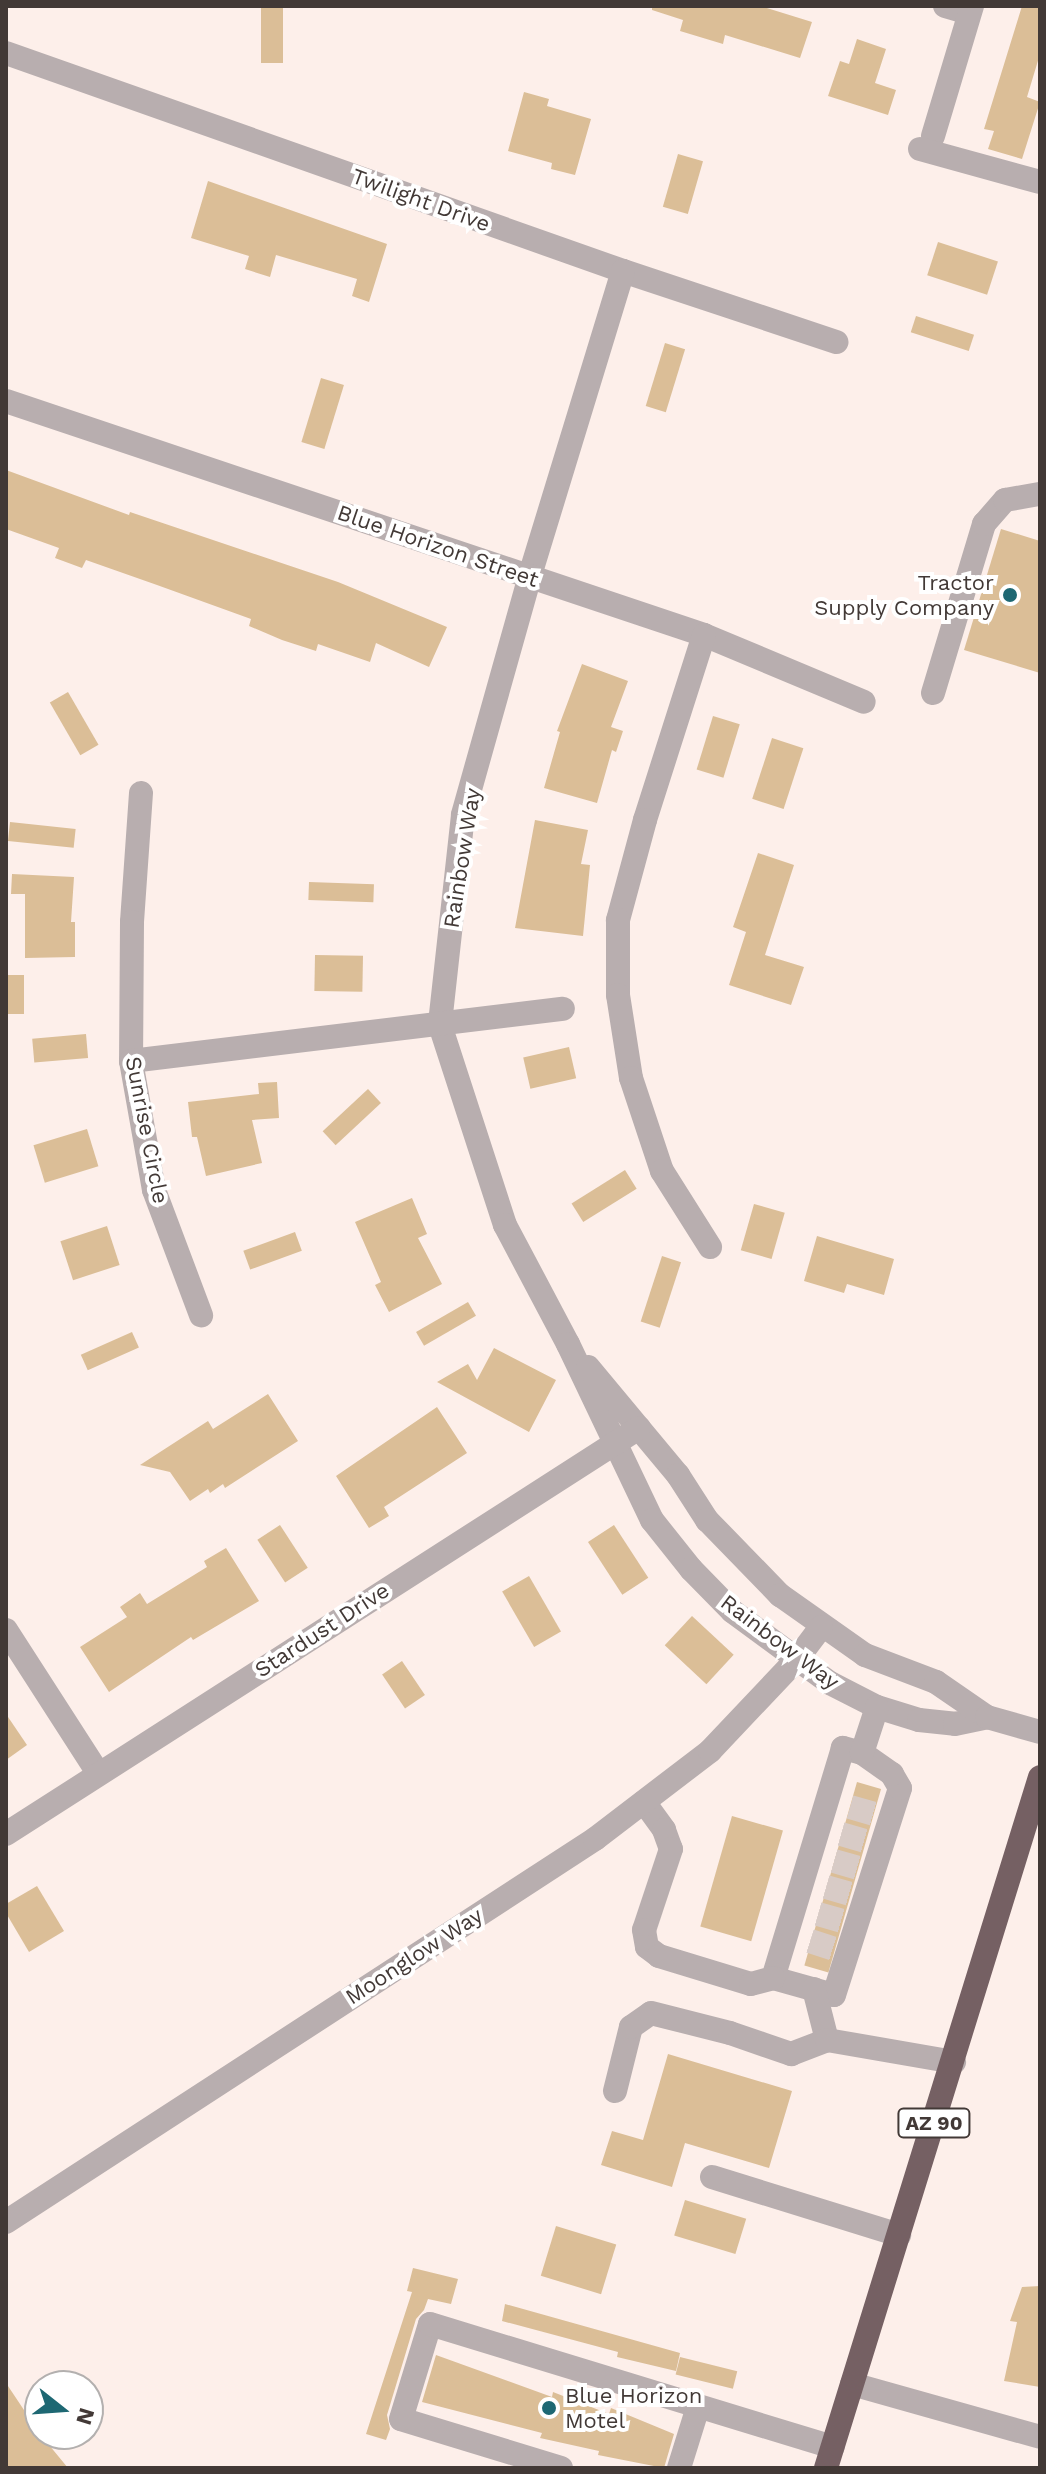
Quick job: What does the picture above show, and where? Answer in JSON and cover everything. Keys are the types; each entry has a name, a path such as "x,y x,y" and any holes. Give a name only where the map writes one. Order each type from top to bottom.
{"highway":[{"name":"AZ 90","path":"829,2457 954,2062 1033,1828 1040,1777"}],"street":[{"path":"945,6 970,10 926,143 1040,182"},
{"name":"Twilight Drive","path":"6,53 623,271 836,342"},
{"name":"Rainbow Way","path":"623,271 530,576 463,815 440,1025 505,1225 568,1344 613,1444 652,1520 691,1569 732,1611 830,1683 877,1707 931,1721 955,1724 987,1717"},
{"name":"Blue Horizon Street","path":"6,401 704,635 864,702"},
{"path":"933,693 984,524 1005,500 1040,494"},
{"path":"704,635 645,820 618,920 618,995 631,1078 662,1171 710,1247"},
{"name":"Sunrise Circle","path":"141,793 132,922 131,1061 154,1190 201,1315"},
{"path":"131,1061 563,1009"},
{"name":"Rainbow Way","path":"568,1344 678,1475 707,1520 744,1561 821,1627 865,1655 936,1682 987,1717 1040,1732"},
{"name":"Stardust Drive","path":"6,1834 639,1428"},
{"name":"Moonglow Way","path":"6,2222 582,1848 710,1751 797,1659 821,1627"},
{"path":"7,1635 98,1773"},
{"path":"862,1753 877,1707"},
{"path":"644,1802 664,1830 671,1849 644,1930 647,1947 659,1956 751,1984 773,1978 834,1995 841,1950 882,1816 900,1788 892,1774 862,1753 843,1748 838,1804 798,1937 773,1978"},
{"path":"814,1989 827,2040"},
{"path":"615,2091 631,2027 651,2013 730,2033 791,2054 827,2040 954,2062"},
{"path":"712,2177 899,2235"},
{"path":"561,2468 401,2419 430,2324 698,2407 829,2457"},
{"path":"852,2384 1040,2437"},
{"path":"679,2468 698,2407"}],"building":[{"path":"261,6 283,6 283,63 261,63"},
{"path":"652,6 760,6 812,22 800,58 725,35 723,44 680,31 683,20 652,10"},
{"path":"1022,6 1040,6 1040,54 1027,97 1040,102 1022,159 988,149 994,131 984,129"},
{"path":"857,39 886,49 875,83 896,90 888,115 828,96 840,61 849,64"},
{"path":"524,92 549,99 547,106 591,119 575,175 551,169 552,163 508,151"},
{"path":"678,154 703,161 688,214 663,207"},
{"path":"208,181 387,244 369,302 352,296 357,279 276,255 270,277 245,269 249,256 191,238"},
{"path":"938,242 998,261 987,295 927,275"},
{"path":"916,316 974,335 969,351 911,332"},
{"path":"665,343 685,349 666,412 646,406"},
{"path":"321,378 344,385 324,449 301,442"},
{"path":"6,470 129,515 130,512 338,582 447,627 429,667 376,643 370,662 318,644 316,651 282,640 249,626 251,619 157,585 86,560 82,568 55,558 59,548 6,529"},
{"name":"Tractor Supply Company","path":"1001,529 1040,541 1040,673 964,650"},
{"path":"582,664 628,681 611,727 623,731 616,752 612,750 597,803 544,788 560,732 557,731"},
{"path":"68,692 98,745 80,755 50,702"},
{"path":"713,716 740,724 723,778 697,770"},
{"path":"772,738 803,748 784,809 752,799"},
{"path":"535,820 588,830 581,864 590,865 583,936 515,928"},
{"path":"10,822 76,829 74,848 8,841"},
{"path":"758,853 794,865 765,955 804,967 791,1005 729,985 746,932 733,927"},
{"path":"12,874 74,877 71,922 75,922 75,957 25,958 25,894 11,894"},
{"path":"309,882 374,884 373,902 308,900"},
{"path":"315,955 363,956 362,992 314,991"},
{"path":"6,975 24,975 24,1014 6,1014"},
{"path":"86,1034 88,1058 34,1063 32,1039"},
{"path":"569,1047 576,1078 530,1089 523,1058"},
{"path":"277,1082 279,1118 252,1120 262,1163 206,1176 197,1137 192,1137 188,1102 259,1094 258,1083"},
{"path":"368,1089 381,1103 336,1145 323,1131"},
{"path":"87,1129 98,1166 45,1183 33,1145"},
{"path":"625,1170 637,1189 583,1222 572,1203"},
{"path":"412,1198 427,1234 418,1238 442,1284 389,1312 375,1285 381,1282 355,1222"},
{"path":"754,1204 785,1213 772,1259 741,1250"},
{"path":"107,1226 120,1265 73,1280 60,1241"},
{"path":"295,1232 302,1251 250,1270 243,1251"},
{"path":"817,1236 894,1259 884,1295 847,1284 844,1293 804,1281"},
{"path":"662,1256 681,1262 660,1328 641,1322"},
{"path":"468,1302 476,1316 424,1346 416,1332"},
{"path":"132,1332 139,1348 88,1370 81,1355"},
{"path":"494,1348 556,1380 529,1432 437,1382 468,1364 477,1380"},
{"path":"268,1394 298,1441 225,1488 223,1484 210,1493 208,1489 190,1501 170,1472 140,1465 208,1421 213,1429"},
{"path":"437,1407 467,1453 384,1507 389,1516 369,1528 336,1476"},
{"path":"280,1525 308,1568 285,1582 257,1540"},
{"path":"614,1525 648,1578 622,1595 588,1542"},
{"path":"226,1548 259,1601 193,1640 191,1637 109,1692 80,1647 127,1617 120,1607 140,1593 147,1604 207,1567 204,1561"},
{"path":"529,1576 561,1631 534,1647 502,1591"},
{"path":"692,1616 734,1655 706,1684 665,1645"},
{"path":"402,1661 425,1695 405,1708 382,1674"},
{"path":"6,1714 27,1745 6,1760"},
{"path":"857,1782 881,1789 828,1972 804,1966"},
{"path":"732,1816 783,1831 751,1941 700,1927"},
{"path":"37,1886 64,1931 29,1952 6,1913 6,1904"},
{"path":"668,2054 792,2091 769,2168 685,2143 672,2187 601,2165 612,2131 643,2140"},
{"path":"685,2200 746,2219 735,2254 674,2235"},
{"path":"556,2226 616,2244 601,2294 541,2276"},
{"path":"413,2268 458,2279 451,2304 428,2299 416,2319 387,2415 390,2429 386,2440 366,2434 412,2292 407,2291"},
{"path":"1040,2286 1040,2387 1004,2381 1017,2322 1010,2321 1022,2287"},
{"path":"505,2304 680,2353 676,2371 617,2357 618,2352 502,2321"},
{"path":"436,2355 552,2397 553,2392 609,2414 611,2408 674,2434 664,2468 598,2455 599,2451 540,2438 542,2433 422,2402"},
{"path":"680,2357 737,2371 733,2389 676,2374"},
{"path":"6,2383 24,2410 24,2450 53,2450 68,2468 6,2468"}],"tunnel":[{"path":"850,1807 874,1814"},
{"path":"841,1834 866,1841"},
{"path":"834,1861 858,1868"},
{"path":"826,1887 850,1894"},
{"path":"818,1914 842,1921"},
{"path":"810,1941 834,1949"}],"place":[{"name":"Tractor Supply Company","path":"1010,595"},
{"name":"Blue Horizon Motel","path":"549,2408"}]}
